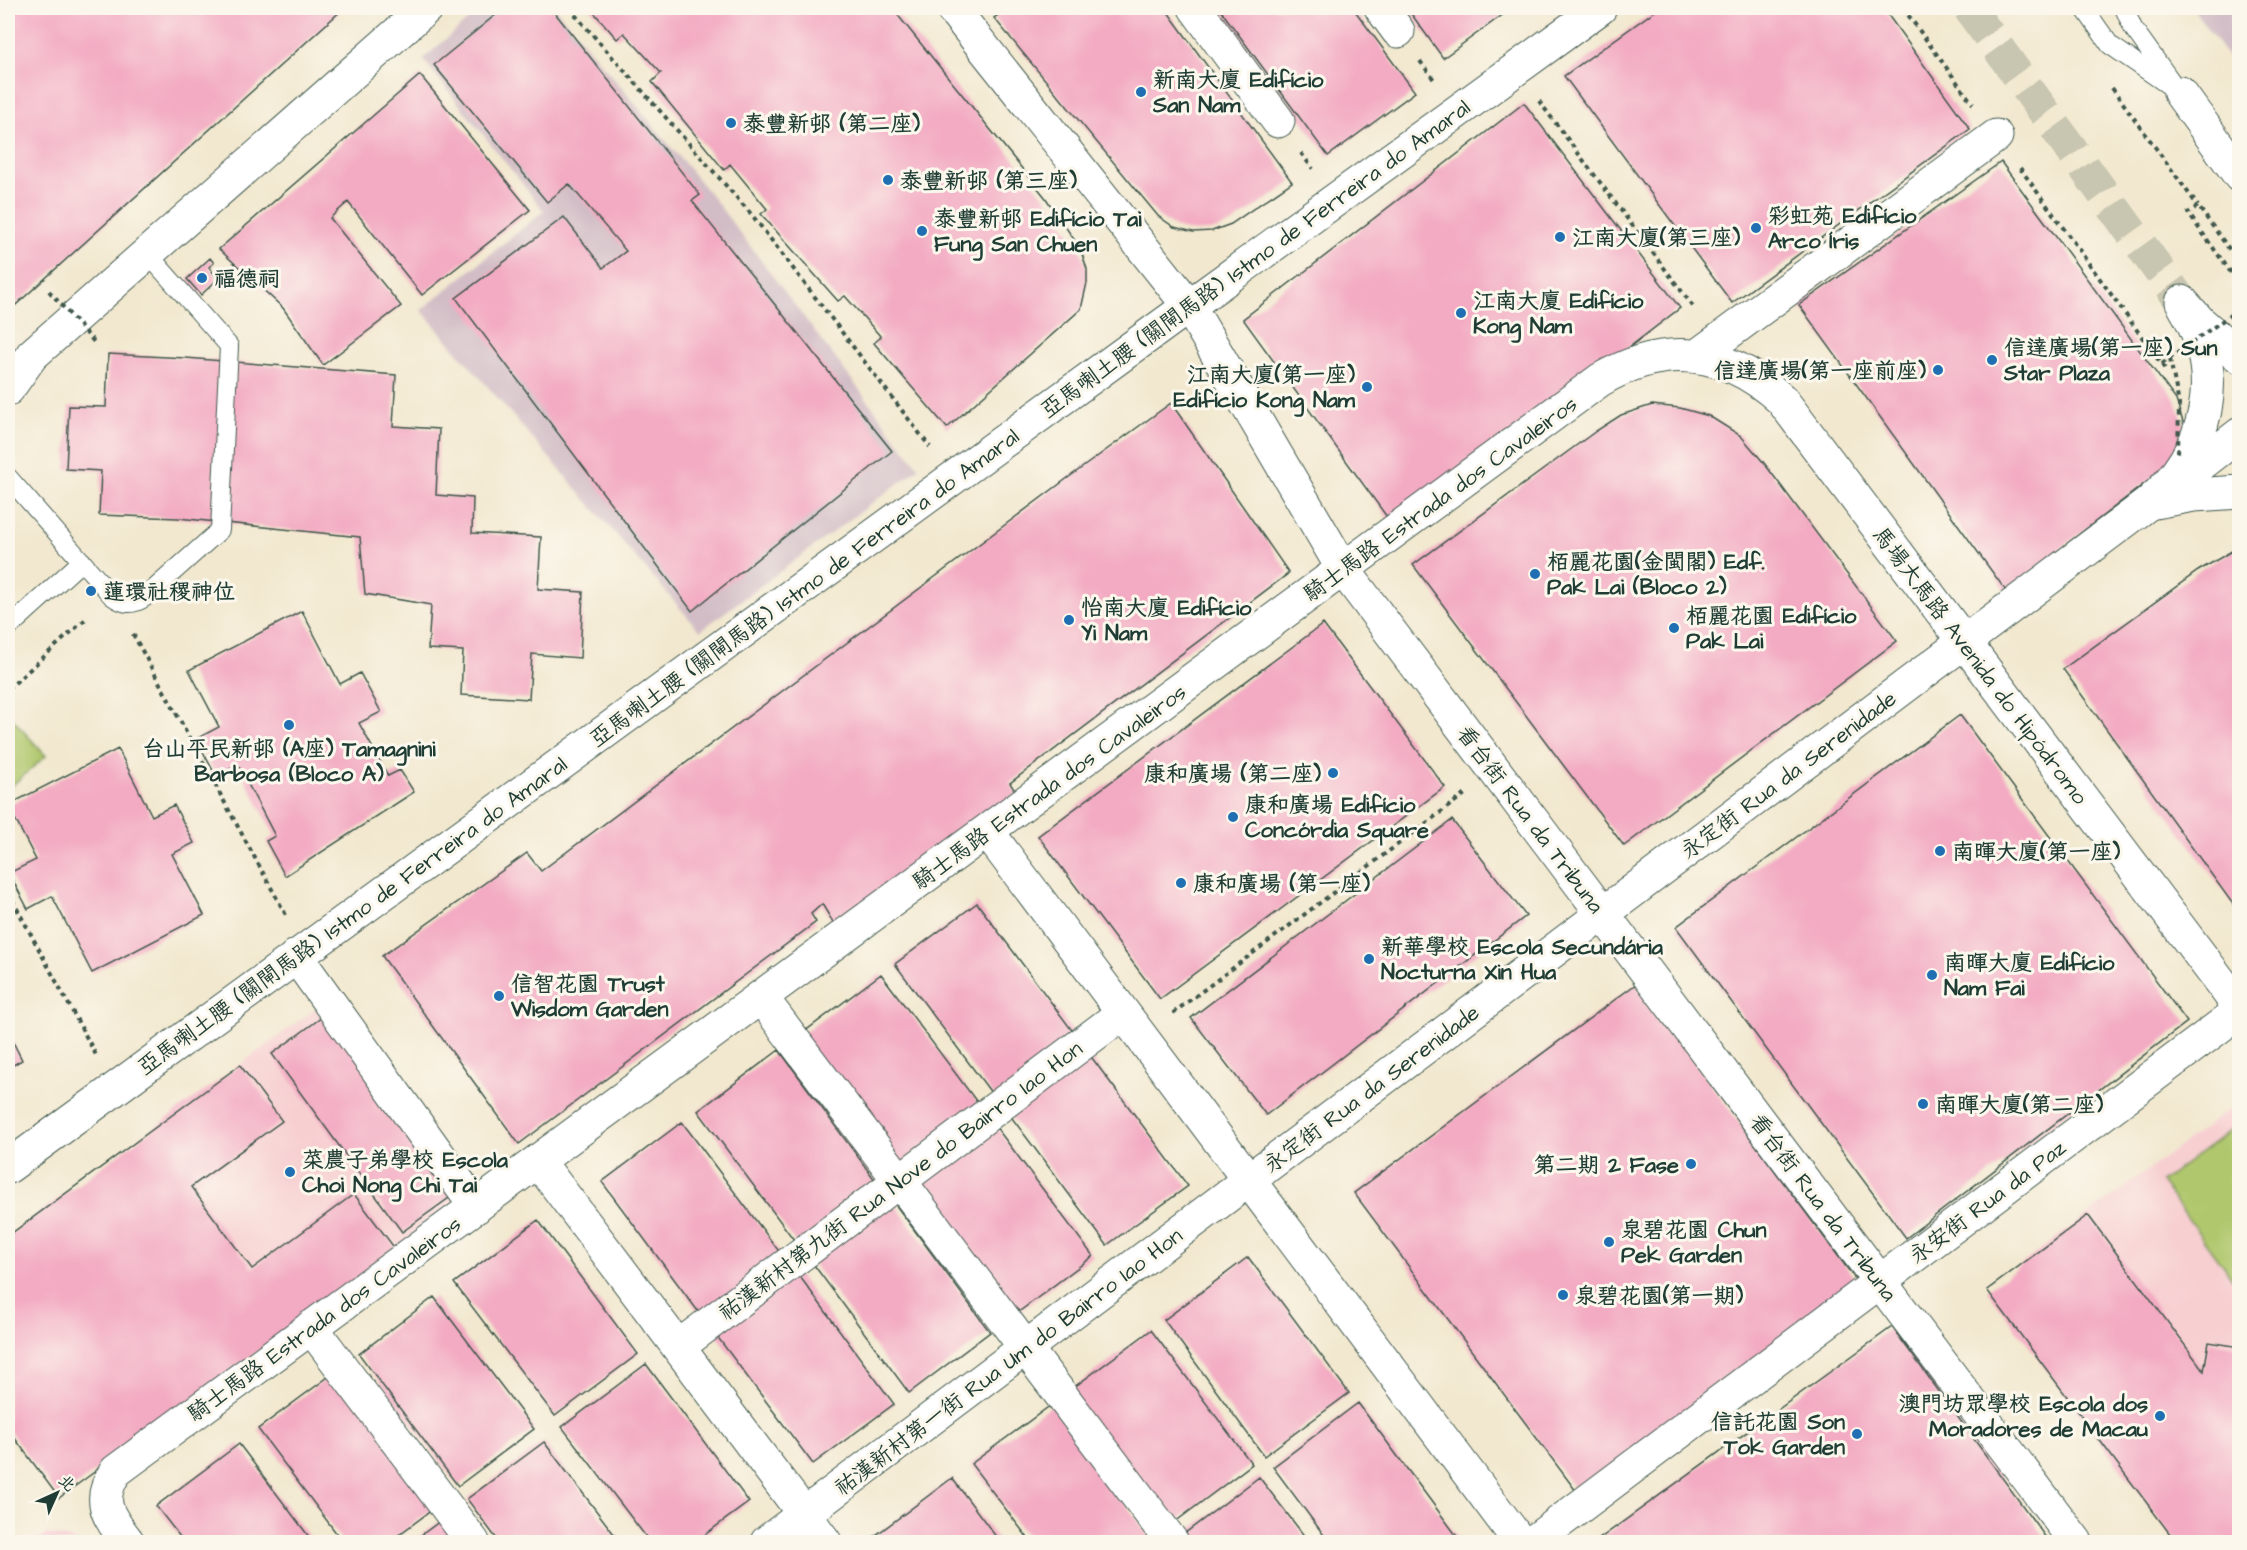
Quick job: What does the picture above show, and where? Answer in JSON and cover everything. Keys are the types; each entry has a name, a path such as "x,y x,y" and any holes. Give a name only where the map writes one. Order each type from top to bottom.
{"street":[{"path":"8,389 20,361 147,253 426,8"},
{"path":"1195,8 1278,121"},
{"name":"亞馬喇土腰 (關閘馬路) Istmo de Ferreira do Amaral","path":"8,1167 1600,8"},
{"name":"看台街 Rua da Tribuna","path":"960,10 1189,306 1343,569 2076,1542"},
{"path":"2180,93 2240,176"},
{"path":"1708,348 1996,136"},
{"name":"永定街 Rua da Serenidade","path":"1248,1180 2149,503 2174,478 2188,459 2203,420 2207,380 2204,356 2198,334 2182,302 2199,322 2240,357"},
{"name":"騎士馬路 Estrada dos Cavaleiros","path":"128,1542 109,1518 105,1506 105,1493 116,1471 1600,380 1619,368 1640,360 1708,348"},
{"name":"馬場大馬路 Avenida do Hipódromo","path":"1708,348 1727,364 1747,373 1766,386 1782,400 2240,1009"},
{"path":"2149,503 2240,434"},
{"path":"2149,503 2194,495 2240,492"},
{"path":"987,831 1520,1542"},
{"path":"301,953 476,1207"},
{"path":"760,998 1172,1542"},
{"name":"永安街 Rua da Paz","path":"1533,1542 2240,1009"},
{"name":"祐漢新村第九街 Rua Nove do Bairro Iao Hon","path":"678,1347 899,1181 1132,1025"},
{"path":"538,1161 825,1542"},
{"name":"祐漢新村第一街 Rua Um do Bairro Iao Hon","path":"767,1542 1248,1180"},
{"path":"311,1327 473,1542"}],"lane":[{"path":"2084,8 2110,45 2180,93"},
{"path":"2124,8 2133,28 2180,93"},
{"path":"8,477 112,596 124,603 138,602 220,530 229,346 147,253"},
{"path":"8,628 82,561"}],"path":[{"path":"569,8 752,215 953,478"},
{"path":"1903,8 2203,420"},
{"path":"1389,19 1457,111"},
{"path":"2110,45 2091,59 2240,264"},
{"path":"1278,121 1335,200"},
{"path":"1558,127 1708,348"},
{"path":"2198,206 2188,213 2240,285"},
{"path":"49,291 95,343"},
{"path":"2162,364 2240,308"},
{"path":"2170,359 2179,404 2178,456"},
{"path":"8,689 112,596 301,953"},
{"path":"1132,1025 1495,771"},
{"path":"8,892 114,1089"}],"shaded area":[{"path":"482,8 555,8 711,195 919,468 700,631 421,310 544,211 423,59"},
{"path":"2239,8 2239,73 2194,10"},
{"name":"菜農子弟學校 Escola Choi Nong Chi Tai","path":"322,1004 466,1198 264,1347 120,1153"},
{"name":"澳門坊眾學校 Escola dos Moradores de Macau","path":"2239,1102 2239,1542 2176,1542 1987,1290"}],"green space":[{"path":"8,714 46,756 8,789"},
{"path":"2239,1124 2239,1288 2161,1182"}],"building":[{"path":"8,8 344,8 8,312"},
{"path":"504,8 551,8 700,195 692,201 892,451 692,611 456,298 564,217 603,268 626,251 569,184 547,202 434,65"},
{"name":"泰豐新邨 Edifício Tai Fung San Chuen","path":"590,8 892,8 1045,197 1080,248 1087,269 1087,283 1081,309 947,428 874,343 881,337 845,296 838,301 761,214 767,209 730,164 724,170 652,82 661,73 624,33 617,39"},
{"name":"新南大廈 Edifício San Nam","path":"1008,8 1165,8 1292,182 1231,224 1212,231 1193,232 1174,227 1158,216 994,18"},
{"path":"1219,8 1353,8 1415,92 1328,156"},
{"path":"1407,8 1512,8 1443,58"},
{"name":"彩虹苑 Edifício Arco Íris","path":"1659,8 1883,8 1970,129 1732,303 1564,76"},
{"path":"420,75 530,210 422,295 348,202 330,218 401,306 323,365 283,308 219,249"},
{"name":"江南大廈 Edifício Kong Nam","path":"1524,103 1680,308 1395,528 1243,319"},
{"name":"信達廣場(第一座) Sun Star Plaza","path":"2001,162 2176,400 2184,425 2180,456 2006,591 1799,305"},
{"name":"福德祠","path":"210,258 214,263 209,267 218,279 201,295 187,279"},
{"path":"108,354 396,375 393,426 439,429 436,495 473,498 472,533 541,537 538,589 583,592 580,658 532,654 529,699 461,695 463,651 428,649 431,605 365,594 360,537 178,518 99,515 101,471 66,469 69,406 106,407"},
{"path":"1171,403 1289,573 1010,783 1017,794 834,924 822,904 811,914 816,922 519,1144 382,956 527,853 541,871"},
{"name":"栢麗花園 Edifício Pak Lai","path":"1652,405 1680,408 1709,416 1741,436 1764,463 1897,641 1624,846 1413,565 1596,431 1621,415"},
{"path":"2240,546 2240,914 2063,669 2198,571"},
{"name":"台山平民新邨 (A座) Tamagnini Barbosa (Bloco A)","path":"302,611 340,684 360,673 381,712 359,723 388,776 400,770 414,792 285,876 266,841 275,836 238,765 216,776 196,739 219,727 189,670"},
{"name":"康和廣場 Edifício Concórdia Square","path":"1323,624 1445,787 1160,999 1038,836"},
{"name":"南暉大廈 Edifício Nam Fai","path":"1960,715 2187,1022 1906,1238 1676,927"},
{"path":"118,749 152,816 174,805 194,843 172,854 204,915 92,973 52,896 28,909 9,873 36,860 8,805"},
{"name":"新華學校 Escola Secundária Nocturna Xin Hua","path":"1452,820 1526,916 1266,1115 1191,1018"},
{"path":"977,903 1077,1037 995,1098 895,964"},
{"path":"881,974 983,1110 901,1171 800,1035"},
{"name":"泉碧花園 Chun Pek Garden","path":"1636,984 1864,1291 1582,1499 1354,1193"},
{"path":"329,1012 460,1190 402,1232 272,1054"},
{"path":"8,1032 22,1060 8,1068"},
{"path":"779,1050 878,1184 797,1244 698,1111"},
{"path":"1086,1050 1188,1186 1107,1245 1006,1110"},
{"path":"240,1065 282,1121 191,1187 252,1269 354,1194 396,1250 59,1498 8,1429 8,1236"},
{"path":"682,1122 784,1258 703,1318 602,1182"},
{"path":"993,1123 1093,1256 1012,1317 912,1183"},
{"path":"889,1196 990,1332 909,1393 808,1257"},
{"name":"澳門坊眾學校 Escola dos Moradores de Macau","path":"2088,1215 2204,1371 2209,1342 2240,1347 2240,1542 2176,1542 1987,1290"},
{"path":"538,1220 638,1354 555,1416 454,1283"},
{"path":"1248,1257 1349,1393 1264,1456 1164,1320"},
{"path":"795,1270 894,1404 813,1464 713,1331"},
{"path":"434,1297 534,1429 458,1486 359,1354"},
{"name":"信託花園 Son Tok Garden","path":"1892,1327 2049,1542 1595,1542"},
{"path":"1151,1330 1252,1464 1171,1525 1069,1391"},
{"path":"646,1364 749,1502 695,1542 650,1542 562,1427"},
{"path":"339,1369 440,1504 389,1542 343,1542 258,1429"},
{"path":"1358,1403 1459,1539 1454,1542 1329,1542 1273,1467"},
{"path":"1051,1405 1151,1538 1145,1542 1031,1542 971,1464"},
{"path":"544,1442 620,1542 499,1542 467,1499"},
{"path":"239,1444 313,1542 184,1542 156,1506"},
{"path":"1259,1477 1309,1542 1184,1542 1180,1537"},
{"path":"952,1478 1000,1542 875,1542 872,1538"},
{"path":"448,1515 469,1542 412,1542"},
{"path":"47,1534 81,1542 35,1542"}],"tunnel":[{"path":"1969,8 2182,302"}],"place":[{"name":"新南大廈 Edifício San Nam","path":"1141,92"},
{"name":"泰豐新邨 (第二座)","path":"731,123"},
{"name":"泰豐新邨 (第三座)","path":"888,180"},
{"name":"彩虹苑 Edifício Arco Íris","path":"1756,228"},
{"name":"泰豐新邨 Edifício Tai Fung San Chuen","path":"922,231"},
{"name":"江南大廈(第三座)","path":"1560,237"},
{"name":"福德祠","path":"202,278"},
{"name":"江南大廈 Edifício Kong Nam","path":"1461,313"},
{"name":"信達廣場(第一座) Sun Star Plaza","path":"1992,360"},
{"name":"信達廣場(第一座前座)","path":"1938,370"},
{"name":"江南大廈(第一座) Edifício Kong Nam","path":"1367,387"},
{"name":"栢麗花園(金閩閣) Edf. Pak Lai (Bloco 2)","path":"1535,574"},
{"name":"蓮環社稷神位","path":"91,591"},
{"name":"怡南大廈 Edifício Yi Nam","path":"1069,620"},
{"name":"栢麗花園 Edifício Pak Lai","path":"1674,628"},
{"name":"台山平民新邨 (A座) Tamagnini Barbosa (Bloco A)","path":"289,725"},
{"name":"康和廣場 (第二座)","path":"1333,773"},
{"name":"康和廣場 Edifício Concórdia Square","path":"1233,817"},
{"name":"南暉大廈(第一座)","path":"1940,851"},
{"name":"康和廣場 (第一座)","path":"1181,883"},
{"name":"新華學校 Escola Secundária Nocturna Xin Hua","path":"1369,959"},
{"name":"南暉大廈 Edifício Nam Fai","path":"1932,975"},
{"name":"信智花園 Trust Wisdom Garden","path":"499,996"},
{"name":"南暉大廈(第二座)","path":"1923,1104"},
{"name":"第二期 2 Fase","path":"1691,1164"},
{"name":"菜農子弟學校 Escola Choi Nong Chi Tai","path":"290,1172"},
{"name":"泉碧花園 Chun Pek Garden","path":"1609,1242"},
{"name":"泉碧花園(第一期)","path":"1563,1295"},
{"name":"澳門坊眾學校 Escola dos Moradores de Macau","path":"2160,1416"},
{"name":"信託花園 Son Tok Garden","path":"1857,1434"}]}
